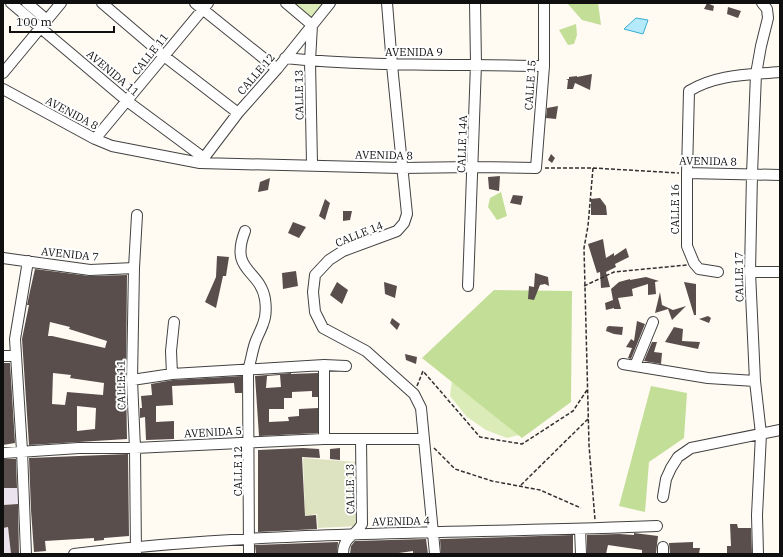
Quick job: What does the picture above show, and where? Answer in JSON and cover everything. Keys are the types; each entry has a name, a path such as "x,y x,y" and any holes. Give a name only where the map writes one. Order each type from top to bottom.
{"street":[{"path":"27,3 47,20"},
{"path":"102,3 164,56 238,113"},
{"path":"286,3 312,24"},
{"name":"CALLE 12","path":"202,160 238,113 277,69 330,3"},
{"name":"CALLE 14","path":"387,3 401,168 407,214 404,223 397,231 343,251 330,260 315,275 313,292 315,312 323,328 366,351 414,394 421,408 435,554"},
{"name":"CALLE 14A","path":"468,286 476,64 475,3"},
{"name":"CALLE 15","path":"536,168 544,66 544,3"},
{"name":"CALLE 17","path":"758,554 757,515 761,434 755,381 750,272 756,74 768,18 767,9 762,3"},
{"path":"3,73 47,20 58,4"},
{"name":"AVENIDA 11","path":"16,5 40,28 127,101 202,160"},
{"path":"202,5 277,69"},
{"name":"CALLE 11","path":"95,139 164,56 202,5"},
{"name":"CALLE 13","path":"312,24 310,61 312,164"},
{"name":"AVENIDA 9","path":"285,58 310,61 392,65 476,64 544,66"},
{"path":"756,74 780,72"},
{"name":"CALLE 16","path":"694,264 687,246 689,91 697,86 719,78 756,74"},
{"name":"AVENIDA 8","path":"3,89 95,139 112,146 202,160 401,168 536,168"},
{"name":"AVENIDA 8","path":"687,173 780,175"},
{"name":"CALLE 11","path":"136,550 135,448 132,380 134,268 137,215"},
{"name":"CALLE 12","path":"246,231 241,242 240,256 246,269 262,289 265,300 264,322 255,343 248,370 250,442 249,554"},
{"name":"AVENIDA 7","path":"3,258 90,270 134,268"},
{"path":"26,554 16,332 28,261"},
{"path":"694,264 700,269 718,272"},
{"path":"750,272 780,272"},
{"path":"172,374 174,322"},
{"path":"635,366 653,322"},
{"path":"3,356 16,356"},
{"path":"623,364 708,378 755,381"},
{"path":"324,365 324,439"},
{"path":"132,380 172,374 324,365 346,366"},
{"path":"663,497 666,480 671,468 678,457 691,448 780,430"},
{"name":"AVENIDA 5","path":"3,453 78,448 135,448 324,439 424,439"},
{"name":"CALLE 13","path":"343,554 343,546 346,540 360,529 362,524 361,439"},
{"name":"AVENIDA 4","path":"74,554 136,550 286,536 657,526"},
{"path":"580,529 581,554"}],"path":[{"name":"AVENIDA 8","path":"536,168 593,168 687,173"},
{"path":"593,168 588,226 584,248 584,286 588,445 596,528"},
{"path":"584,286 614,272 694,264"},
{"path":"414,394 423,371 480,437 522,444 573,411 587,390"},
{"path":"520,486 588,420"},
{"path":"424,439 455,470 492,481 540,490 581,508"}],"shaded area":[{"path":"3,488 19,488 20,504 3,505"},
{"path":"8,527 11,554 3,554 3,528"}],"green space":[{"path":"289,3 326,3 312,22"},
{"path":"567,3 598,3 601,25 582,20"},
{"path":"576,24 577,35 574,44 568,45 559,30"},
{"path":"501,192 507,216 497,220 488,207 490,198"},
{"path":"494,290 572,291 571,402 522,438 422,358"},
{"path":"453,371 523,434 507,438 486,430 467,417 450,396"},
{"path":"651,386 687,393 684,438 649,462 645,512 619,506"},
{"path":"303,458 357,462 358,526 318,528 317,514 305,516"}],"water":[{"path":"636,18 648,20 643,34 624,29"}],"building":[{"path":"707,3 714,6 713,11 704,9"},
{"path":"728,7 741,11 738,18 727,14"},
{"path":"592,74 590,90 575,83 573,89 567,89 568,80 566,79 569,79 569,77"},
{"path":"558,106 556,119 546,118 547,108"},
{"path":"551,154 555,158 552,163 548,160"},
{"path":"500,176 499,191 489,189 488,177"},
{"path":"270,178 268,190 258,192 260,182"},
{"path":"513,195 523,196 521,205 510,203"},
{"path":"600,198 606,206 607,215 591,215 591,199"},
{"path":"325,199 330,203 325,220 319,216"},
{"path":"343,211 352,211 350,220 343,221"},
{"path":"293,222 306,227 299,238 288,233"},
{"path":"603,239 606,258 614,253 614,256 626,248 629,257 615,264 616,267 606,272 610,287 601,288 600,272 597,273 588,244"},
{"path":"217,256 229,257 226,276 223,276 216,308 205,302 216,277"},
{"path":"35,269 89,276 127,275 127,439 29,445 22,339 29,305 27,305","holes":["50,322 70,327 69,329 107,341 105,348 48,336","53,373 71,375 70,378 104,383 103,395 67,392 65,405 52,404","77,406 96,408 95,429 77,431"]},
{"path":"296,271 298,286 283,289 282,273"},
{"path":"535,273 548,277 549,286 545,284 540,285 534,300 528,299 529,286 534,287"},
{"path":"646,277 659,281 655,282 656,294 648,295 648,284 632,289 633,296 618,298 621,309 614,308 606,310 605,303 613,300 611,289 619,282"},
{"path":"337,282 348,290 342,304 330,295"},
{"path":"384,282 397,286 395,298 385,294"},
{"path":"684,282 696,284 696,315 694,315"},
{"path":"660,292 662,305 673,310 686,306 672,320 668,309 655,313"},
{"path":"708,316 711,318 709,323 699,319"},
{"path":"392,318 400,324 397,330 390,323"},
{"path":"637,321 645,324 631,359 628,358 632,348 626,347 631,339 634,341"},
{"path":"607,327 623,327 622,335 606,331"},
{"path":"674,327 683,329 682,341 700,342 698,349 665,342"},
{"path":"652,342 657,342 654,352 662,353 661,364 644,361"},
{"path":"405,354 417,357 416,364 406,360"},
{"path":"3,363 10,363 15,443 3,445"},
{"path":"291,373 318,373 318,397 312,397 312,391 292,392 292,398 284,398 284,409 269,409 269,422 289,421 288,417 299,416 299,409 318,408 318,433 259,436 255,376","holes":["280,375 281,387 266,388 267,376"]},
{"path":"242,376 242,393 235,393 234,383 172,386 173,405 156,406 156,422 174,421 174,439 146,440 145,417 140,418 140,408 142,408 141,396 152,395 151,384 173,380"},
{"path":"303,448 319,449 320,458 302,457 305,516 316,515 317,529 258,532 258,450"},
{"path":"340,448 340,460 330,459 330,449"},
{"path":"128,454 129,536 104,538 104,540 94,541 94,538 45,541 46,551 34,552 29,458"},
{"path":"3,459 16,459 17,488 4,488"},
{"path":"18,504 19,554 11,554 8,527 3,528 3,505"},
{"path":"730,524 737,524 738,528 751,528 752,554 727,554 727,546 731,546"},
{"path":"634,533 658,536 656,554 642,554 642,550 608,545 606,554 587,554 587,535 634,535"},
{"path":"573,535 573,554 441,554 440,539"},
{"path":"426,539 428,554 413,554 413,551 399,554 350,554 351,546 355,541"},
{"path":"338,542 337,554 256,554 255,545"},
{"path":"693,542 693,548 700,548 699,554 670,554 669,543"}]}
